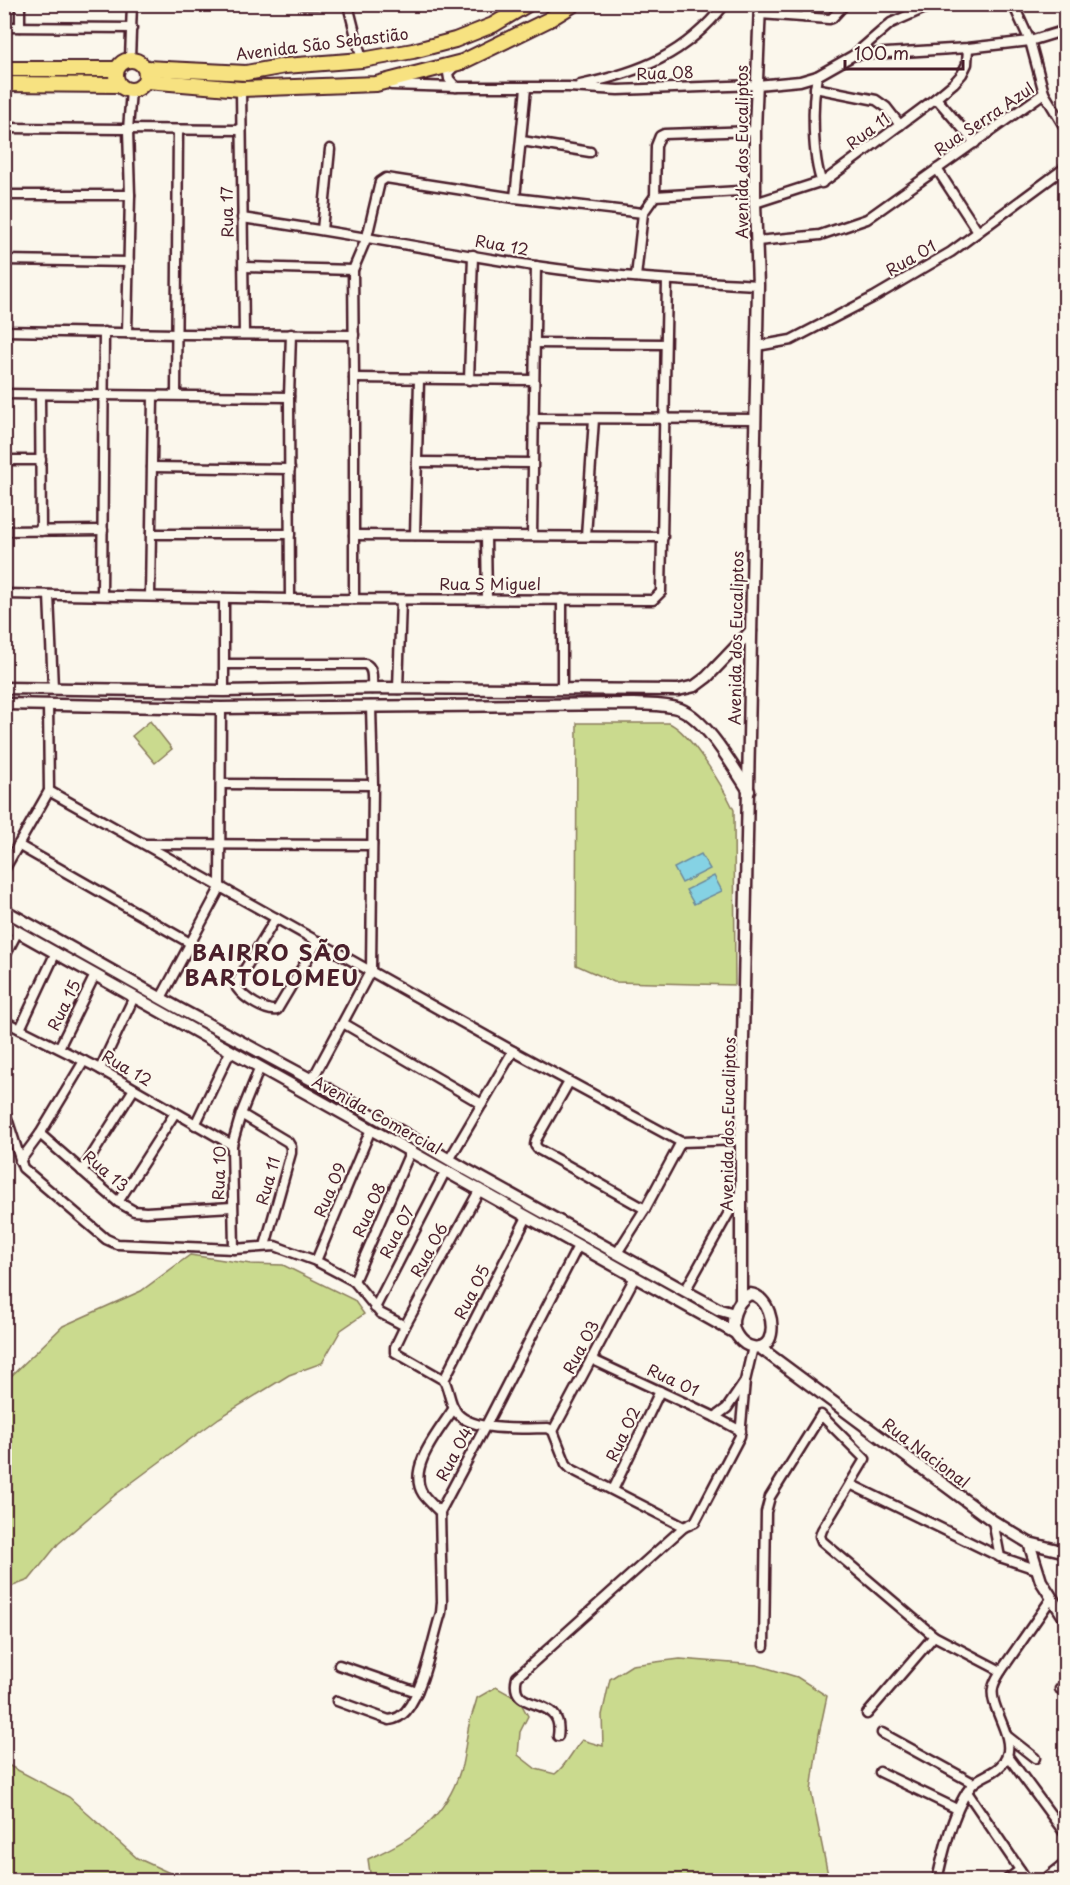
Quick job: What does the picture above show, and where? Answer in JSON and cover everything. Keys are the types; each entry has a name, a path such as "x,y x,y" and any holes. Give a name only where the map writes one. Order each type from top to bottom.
{"main road":[{"name":"Avenida São Sebastião","path":"146,75 246,73 285,66 362,60 413,51 455,40 493,25 528,4"},
{"path":"548,20 549,4"},
{"path":"146,75 241,89 376,84 462,62 548,20 574,4"},
{"path":"4,69 116,69 130,59 138,62 146,75"},
{"path":"116,69 115,80 125,87"},
{"path":"4,84 140,87 146,75"}],"street":[{"path":"20,4 20,27"},
{"path":"130,59 132,4"},
{"path":"302,4 349,5 362,60"},
{"path":"568,87 616,77 660,60 705,29 725,4"},
{"path":"805,17 811,4"},
{"path":"760,9 829,19 845,4"},
{"name":"Rua 08","path":"376,84 618,90 756,85 800,81 817,76 854,55 891,23 934,4"},
{"path":"1013,4 1030,41 1044,93"},
{"name":"Avenida dos Eucaliptos","path":"741,1300 741,1140 758,285 755,131 760,9"},
{"path":"4,27 132,28"},
{"path":"854,55 969,48 1030,41 1065,30"},
{"name":"Rua 11","path":"755,203 822,183 936,98 962,74 967,64 969,48"},
{"path":"456,87 448,79 448,73 462,62"},
{"path":"817,76 814,115 817,165 822,183"},
{"path":"616,77 618,90"},
{"path":"125,87 130,195 127,333"},
{"path":"515,198 526,88"},
{"path":"815,88 876,100 886,107 900,125"},
{"name":"Rua 17","path":"241,89 243,334"},
{"name":"Rua Serra Azul","path":"756,241 820,235 867,219 1044,93 1065,128"},
{"path":"936,98 975,143"},
{"path":"4,128 241,130"},
{"path":"176,395 178,130"},
{"path":"636,278 643,213 655,196 657,146 660,136 755,131"},
{"path":"522,141 590,152"},
{"path":"322,230 330,149"},
{"name":"Rua 01","path":"757,346 791,340 951,252 1065,167"},
{"name":"Rua Serra Azul","path":"937,169 978,232"},
{"path":"354,599 352,270 367,237 382,179 643,213"},
{"path":"655,196 756,190"},
{"path":"4,195 130,195"},
{"name":"Rua 12","path":"242,218 536,266 636,278 758,285"},
{"path":"469,380 474,255"},
{"path":"4,260 129,262"},
{"path":"532,536 536,266"},
{"path":"244,267 352,270"},
{"name":"Rua S Miguel","path":"4,594 290,599 653,600 661,592 667,280"},
{"path":"4,331 354,335"},
{"path":"102,595 104,332"},
{"path":"290,599 291,334"},
{"path":"535,343 666,344"},
{"path":"354,378 533,380"},
{"path":"415,534 419,380"},
{"path":"4,394 289,397"},
{"path":"40,395 41,531"},
{"path":"150,596 153,396"},
{"path":"533,418 754,419"},
{"path":"586,536 594,419"},
{"path":"4,460 41,460"},
{"path":"417,462 532,462"},
{"path":"152,467 290,469"},
{"path":"4,531 103,531"},
{"path":"152,534 290,534"},
{"path":"354,535 663,537"},
{"path":"486,537 487,600"},
{"path":"49,596 53,688"},
{"path":"224,598 224,691"},
{"path":"562,599 562,689"},
{"path":"398,688 401,600"},
{"path":"4,688 224,691 378,688 678,690 695,686 707,677 751,631"},
{"path":"225,664 369,665 384,706"},
{"path":"634,690 634,704"},
{"path":"4,870 50,791 48,704"},
{"path":"4,705 221,708 634,704 665,706 679,709 695,717 749,791"},
{"path":"312,1080 371,970 373,785 371,706"},
{"path":"161,998 220,888 221,708"},
{"path":"222,784 373,785"},
{"path":"50,791 513,1051 681,1142 741,1140"},
{"path":"144,844 372,845"},
{"path":"18,845 190,943"},
{"name":"Avenida Comercial","path":"4,910 312,1080 465,1175 720,1310 734,1314"},
{"path":"276,918 237,982 237,988 241,993 272,1011 277,1010 318,941"},
{"name":"Avenida Comercial","path":"4,924 371,1129 411,1150 428,1153"},
{"path":"4,958 18,932"},
{"path":"20,1029 56,952"},
{"name":"Rua 15","path":"59,1048 95,975"},
{"path":"115,986 121,976"},
{"path":"100,1069 134,997"},
{"path":"172,1019 178,1008"},
{"name":"Rua 12","path":"4,1021 100,1069 232,1145"},
{"path":"343,1023 482,1104"},
{"name":"Rua 07","path":"375,1308 448,1165 513,1051"},
{"path":"195,1125 230,1052"},
{"path":"20,1161 84,1061"},
{"name":"Rua 10","path":"234,1249 232,1145 261,1067"},
{"path":"569,1082 535,1145 538,1149 645,1209"},
{"path":"82,1171 134,1089"},
{"path":"4,1109 23,1168 105,1239 117,1244 234,1249 275,1246 316,1261 354,1281 380,1313 405,1326"},
{"path":"118,1202 175,1113"},
{"name":"Rua 11","path":"242,1114 288,1142 291,1147 265,1246"},
{"name":"Rua 09","path":"316,1261 371,1129"},
{"name":"Rua 13","path":"39,1134 118,1202 134,1211 232,1207"},
{"path":"617,1254 645,1209 681,1142"},
{"name":"Rua 08","path":"354,1281 411,1150"},
{"name":"Avenida Comercial","path":"465,1175 480,1189 527,1217 735,1333"},
{"path":"685,1291 742,1188"},
{"name":"Rua 06","path":"444,1380 395,1352 395,1347 480,1189"},
{"name":"Rua 05","path":"444,1380 527,1217"},
{"name":"Rua 04","path":"337,1701 389,1720 398,1718 405,1712 417,1692 441,1613 440,1512 578,1246"},
{"path":"741,1271 749,1286 767,1307 771,1324 769,1339 777,1361"},
{"name":"Rua 03","path":"553,1431 635,1277"},
{"path":"758,1295 750,1294 741,1300 734,1314 735,1333 744,1344 756,1347 764,1345 769,1339"},
{"path":"558,1736 560,1725 557,1717 549,1710 521,1697 515,1686 517,1677 684,1527 695,1522 741,1431 745,1381 756,1347"},
{"name":"Rua Nacional","path":"756,1347 993,1521 1029,1543 1065,1552"},
{"name":"Rua 01","path":"591,1359 741,1431"},
{"path":"444,1380 454,1408 461,1417 485,1427 548,1428 553,1431 566,1464 572,1469 684,1527"},
{"path":"715,1417 727,1408 745,1381"},
{"name":"Rua 02","path":"613,1490 660,1391"},
{"path":"440,1512 423,1494 419,1483 419,1469 423,1456 454,1408"},
{"path":"764,1646 766,1512 770,1497 821,1415 865,1459 822,1530 820,1536 822,1541 934,1636 1001,1671"},
{"path":"850,1484 1000,1557 1036,1569"},
{"path":"993,1521 1000,1557"},
{"path":"1029,1543 1036,1569 1065,1620"},
{"path":"1052,1599 1001,1671 993,1688 993,1696 1006,1736 1007,1755 1065,1836"},
{"path":"867,1714 934,1636"},
{"path":"339,1665 417,1692"},
{"path":"882,1732 973,1783"},
{"path":"1006,1736 1035,1758"},
{"path":"937,1881 957,1809 973,1783 995,1770 1007,1755"},
{"path":"880,1772 957,1809"},
{"path":"967,1792 1027,1881"},
{"path":"1044,1881 1065,1863"},
{"path":"1007,1881 1020,1870"}],"green space":[{"path":"150,721 172,749 155,763 132,736"},
{"path":"577,723 669,723 678,729 696,749 722,788 734,810 735,985 614,982 576,965"},
{"path":"190,1255 251,1264 283,1265 354,1300 364,1314 341,1330 322,1363 289,1375 219,1418 115,1495 58,1544 29,1580 5,1589 5,1382 63,1326 141,1291"},
{"path":"680,1659 757,1665 797,1677 827,1696 811,1791 829,1880 371,1880 368,1859 414,1834 427,1824 448,1799 462,1765 469,1725 477,1698 496,1687 519,1700 528,1716 520,1732 518,1755 536,1769 555,1774 582,1740 603,1746 602,1715 610,1679 632,1665"},
{"path":"4,1763 69,1797 137,1858 185,1880 5,1880"}],"water":[{"path":"701,854 710,869 682,883 674,868"},
{"path":"714,876 722,891 694,904 686,890"}],"district":[{"name":"BAIRRO SÃO BARTOLOMEU","path":"272,966"}]}
